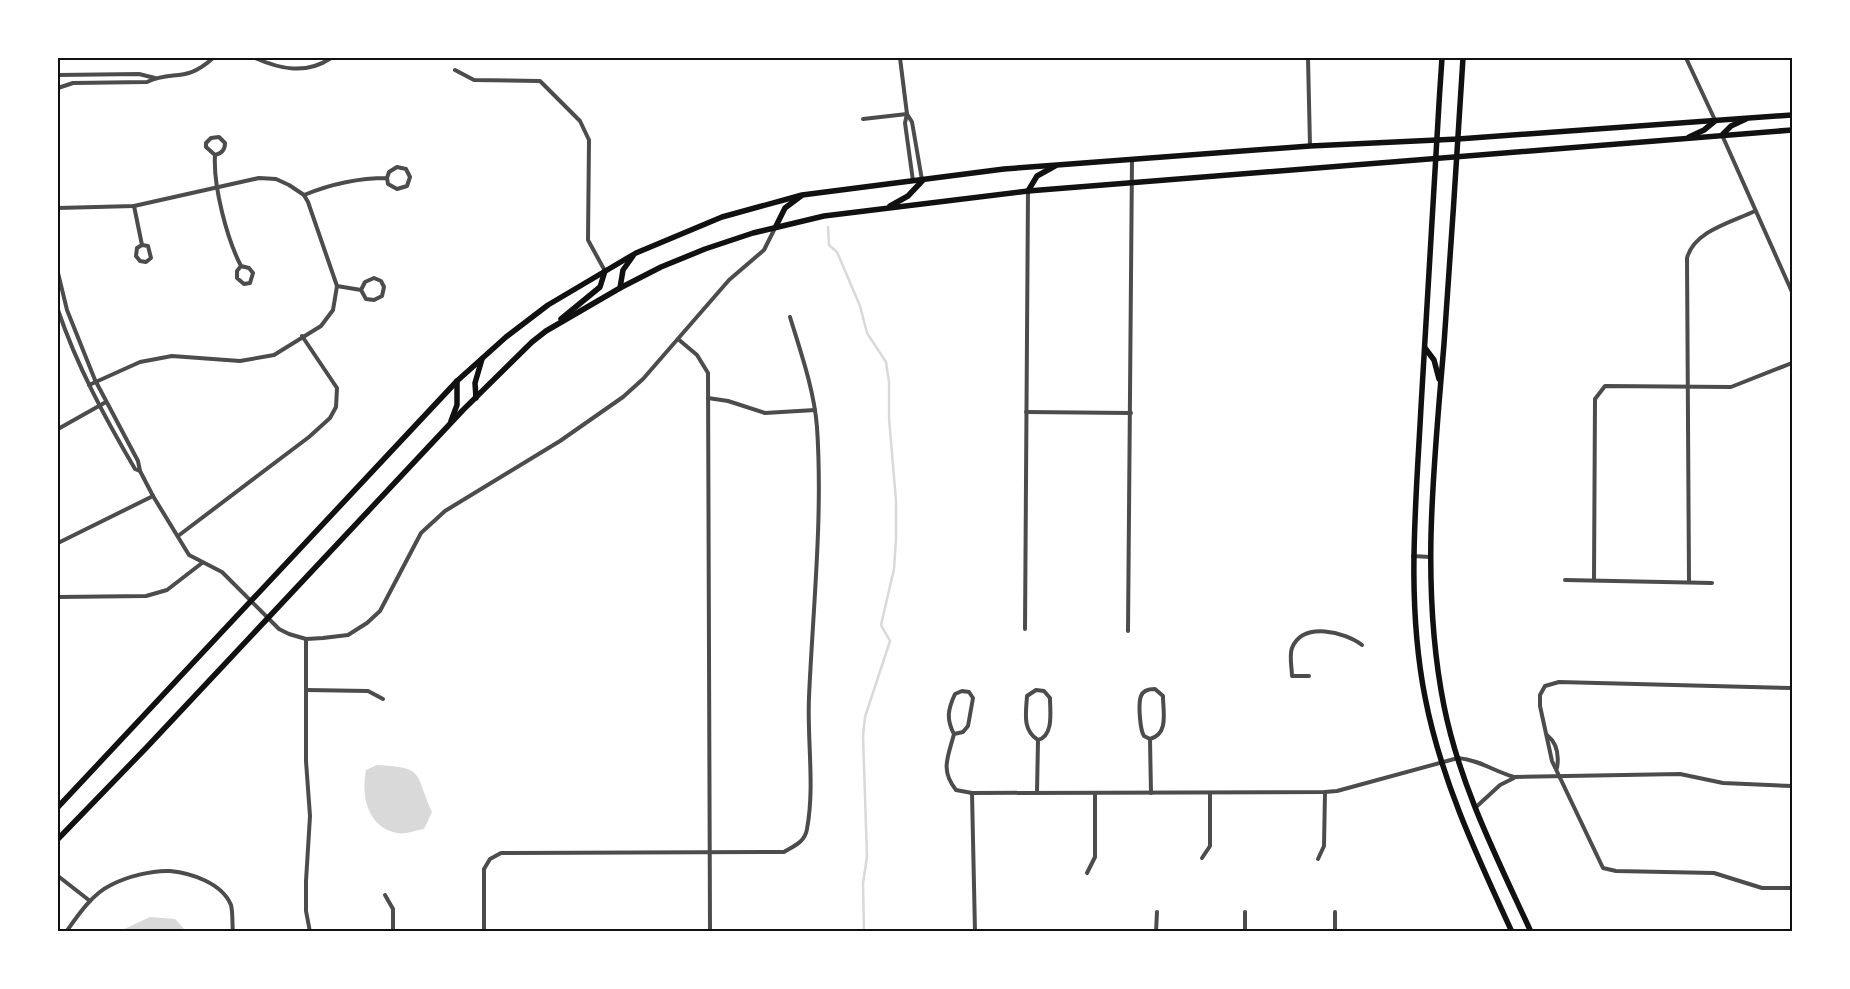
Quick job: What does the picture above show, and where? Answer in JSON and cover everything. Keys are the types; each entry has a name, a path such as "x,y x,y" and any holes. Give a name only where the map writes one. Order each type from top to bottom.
{"main road":[{"path":"1442,58 1413,556 1414,619 1421,675 1442,762 1462,822 1512,932"},
{"path":"1463,58 1440,383 1430,556 1430,607 1444,708 1458,758 1475,808 1531,932"},
{"path":"58,807 250,600 457,381 483,357 548,305 605,271 636,253 722,217 802,195 1057,165 1310,146 1458,139 1792,114"},
{"path":"1722,135 1731,126 1750,118"},
{"path":"1685,139 1704,130 1715,120"},
{"path":"546,331 620,288 705,249 776,226 824,216 1028,191 1792,130"},
{"path":"1028,191 1037,176 1057,165"},
{"path":"886,208 908,196 922,180"},
{"path":"776,226 785,208 802,195"},
{"path":"620,288 623,270 636,253"},
{"path":"58,839 476,398 546,331 600,287 605,271"},
{"path":"1425,348 1434,360 1440,383"},
{"path":"476,398 475,383 483,357"},
{"path":"449,426 457,405 457,381"}],"street":[{"path":"58,75 139,74 155,78 175,77 194,72 213,58"},
{"path":"254,58 280,68 306,69 323,64 331,58"},
{"path":"900,58 907,114 905,123 913,181"},
{"path":"1308,58 1310,146"},
{"path":"1686,58 1715,120"},
{"path":"455,70 474,80 540,81 580,121 589,140 588,240 605,271"},
{"path":"58,88 73,83 147,82 155,78"},
{"path":"863,119 907,114"},
{"path":"907,114 912,122 922,180"},
{"path":"1722,135 1792,292"},
{"path":"219,137 225,143 225,147 221,153 215,155 208,151 206,143 211,138 219,137"},
{"path":"215,155 214,165 218,188 232,248 241,266 249,268 253,272 250,283 244,284 237,278 237,272 241,266"},
{"path":"1128,631 1132,159"},
{"path":"396,167 406,169 410,177 407,186 397,189 388,184 387,178 389,172 396,167"},
{"path":"58,208 134,206 259,178 276,179 304,196 325,247 337,286 333,310 321,326 274,354 240,361 172,356 140,362 95,380 89,385"},
{"path":"304,196 326,186 354,180 387,178"},
{"path":"1025,629 1028,191"},
{"path":"134,206 142,245"},
{"path":"1688,582 1689,252 1700,238 1755,211"},
{"path":"58,273 67,310 95,380 138,461 140,471 153,496 189,555 222,572 268,618 289,634 306,639 348,635 367,623 380,611 421,533 445,512 604,412 643,379 729,280 764,250 776,226"},
{"path":"142,245 148,246 152,252 151,258 146,262 140,261 136,256 137,248 142,245"},
{"path":"374,278 380,281 384,290 380,298 370,300 363,296 361,290 364,282 374,278"},
{"path":"337,286 361,290"},
{"path":"67,310 58,311 71,348 99,406 136,469 140,471"},
{"path":"484,932 484,869 490,859 501,854 784,852 800,843 807,832 809,808 809,698 818,516 815,410 806,369 790,317"},
{"path":"178,536 330,418 336,407 337,388 302,336"},
{"path":"678,339 697,355 708,373 710,932"},
{"path":"71,348 80,344"},
{"path":"1594,580 1595,399 1605,386 1731,388 1792,363"},
{"path":"708,398 728,401 764,413 815,410"},
{"path":"58,428 106,402"},
{"path":"1026,412 1131,413"},
{"path":"58,542 153,496"},
{"path":"1413,556 1430,556"},
{"path":"58,598 146,596 167,590 202,563"},
{"path":"1566,580 1712,583"},
{"path":"1309,676 1292,676 1291,650 1297,640 1309,634 1333,632 1354,639 1362,645"},
{"path":"306,639 306,761 310,816 306,911 310,932"},
{"path":"1792,688 1559,682 1545,686 1540,695 1540,706 1548,735 1554,740 1559,777 1603,868 1616,871 1714,873 1762,888 1792,888"},
{"path":"1155,689 1163,696 1164,728 1157,737 1150,739 1144,736 1141,731 1140,696 1144,691 1155,689"},
{"path":"306,690 368,691 383,699"},
{"path":"954,734 964,732 968,726 973,698 969,692 962,690 955,694 951,703 948,722 954,734 946,766 947,779 956,790 972,793 1325,792 1337,791 1458,758 1475,760 1514,778 1680,774 1723,783 1792,786"},
{"path":"1036,690 1044,690 1050,698 1048,732 1043,739 1038,740 1030,734 1026,726 1027,696 1036,690"},
{"path":"1150,739 1151,793"},
{"path":"1037,793 1038,740"},
{"path":"1475,808 1500,785 1514,778"},
{"path":"1318,859 1324,846 1325,792"},
{"path":"972,793 976,932"},
{"path":"1087,873 1095,857 1095,793"},
{"path":"1202,858 1210,846 1210,793"},
{"path":"66,932 90,901 110,885 147,873 170,871 208,881 222,893 231,904 233,932"},
{"path":"58,876 90,901"},
{"path":"385,895 393,908 392,932"},
{"path":"1156,912 1156,932"},
{"path":"1245,912 1245,932"},
{"path":"1335,912 1335,932"}],"shaded area":[{"path":"377,765 404,768 411,771 420,780 432,812 424,829 397,833 387,830 373,817 368,809 366,800 365,780 366,770"},
{"path":"150,917 175,919 185,930 120,931"}],"waterway":[{"path":"828,227 829,245 837,252 860,306 867,333 886,362 889,382 889,418 896,501 894,569 881,625 890,641 865,717 863,736 867,857 863,883 864,932"}]}
